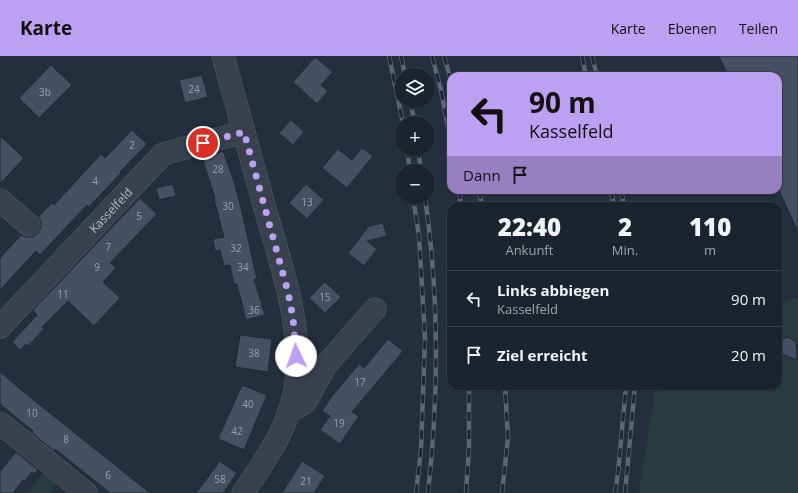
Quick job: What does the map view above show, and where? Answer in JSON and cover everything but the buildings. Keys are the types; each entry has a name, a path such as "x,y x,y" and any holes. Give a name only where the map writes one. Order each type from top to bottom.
{"street":[{"path":"223,56 288,292 296,344 297,367 294,393 289,412 272,449 243,493"},
{"name":"Kasselfeld","path":"0,327 163,154 244,132"},
{"path":"0,200 29,225"},
{"path":"289,412 305,403 326,365 375,309"},
{"path":"0,423 86,493"}],"green space":[{"path":"798,297 798,493 639,493 655,392 662,390 782,390 782,303"},
{"path":"46,470 60,481 50,493 27,493"}],"railway":[{"path":"389,56 402,116"},
{"path":"401,56 404,68"},
{"path":"432,56 441,90 447,122"},
{"path":"444,56 448,72"},
{"path":"582,56 585,72"},
{"path":"592,56 596,72"},
{"path":"412,108 413,116"},
{"path":"408,156 409,164"},
{"path":"419,156 420,164"},
{"path":"460,194 460,202"},
{"path":"480,194 481,202"},
{"path":"612,194 613,202"},
{"path":"622,194 623,202"},
{"path":"414,204 419,236 425,338 421,450 416,493"},
{"path":"426,204 433,271 436,345 436,382 432,456 428,493"},
{"path":"466,493 469,448 469,390"},
{"path":"502,493 508,438 505,390"},
{"path":"615,493 626,390"},
{"path":"625,493 635,390"}],"route":[{"path":"203,143 244,132 288,292 293,318 296,356"}]}
